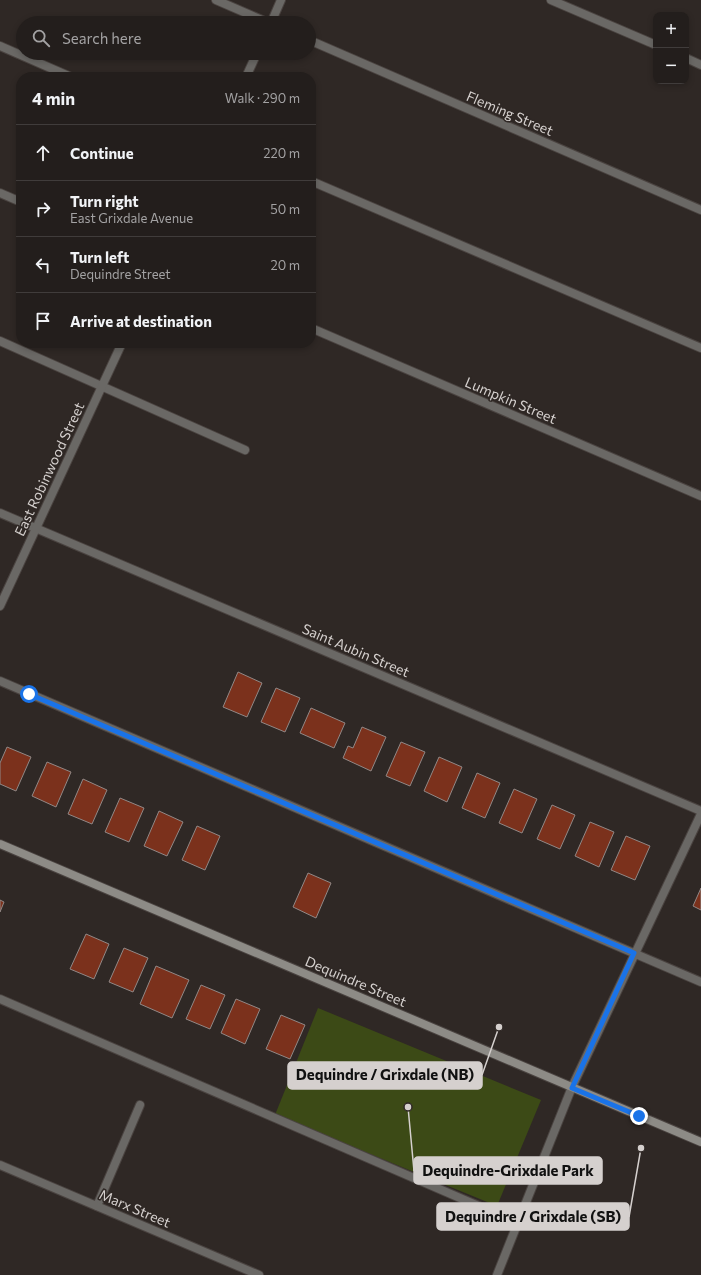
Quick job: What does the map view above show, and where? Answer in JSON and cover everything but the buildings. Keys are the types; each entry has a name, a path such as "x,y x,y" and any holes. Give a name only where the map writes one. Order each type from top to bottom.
{"street":[{"path":"216,0 254,16"},
{"path":"273,16 281,0"},
{"path":"551,0 653,44"},
{"name":"Fleming Street","path":"316,43 701,210"},
{"path":"0,46 16,53"},
{"path":"689,59 701,65"},
{"path":"32,60 60,72"},
{"path":"248,72 254,60"},
{"path":"316,183 701,348"},
{"path":"0,193 16,200"},
{"name":"Lumpkin Street","path":"316,330 701,496"},
{"path":"0,341 16,348"},
{"path":"16,348 103,385 245,450"},
{"name":"East Robinwood Street","path":"0,606 120,348"},
{"name":"Saint Aubin Street","path":"0,513 701,811"},
{"path":"0,681 701,982"},
{"path":"497,1275 572,1088 634,953 701,814"},
{"name":"Dequindre Street","path":"0,844 701,1142"},
{"path":"0,999 518,1223"},
{"path":"97,1206 140,1105"},
{"name":"Marx Street","path":"0,1165 259,1275"}],"green space":[{"path":"318,1008 541,1100 497,1206 275,1115"}],"place":[{"name":"Dequindre / Grixdale (NB)","path":"499,1027"},
{"name":"Dequindre-Grixdale Park","path":"408,1107"},
{"name":"Dequindre / Grixdale (SB)","path":"641,1148"}],"route":[{"path":"29,694 634,953 572,1088 639,1116"}]}
